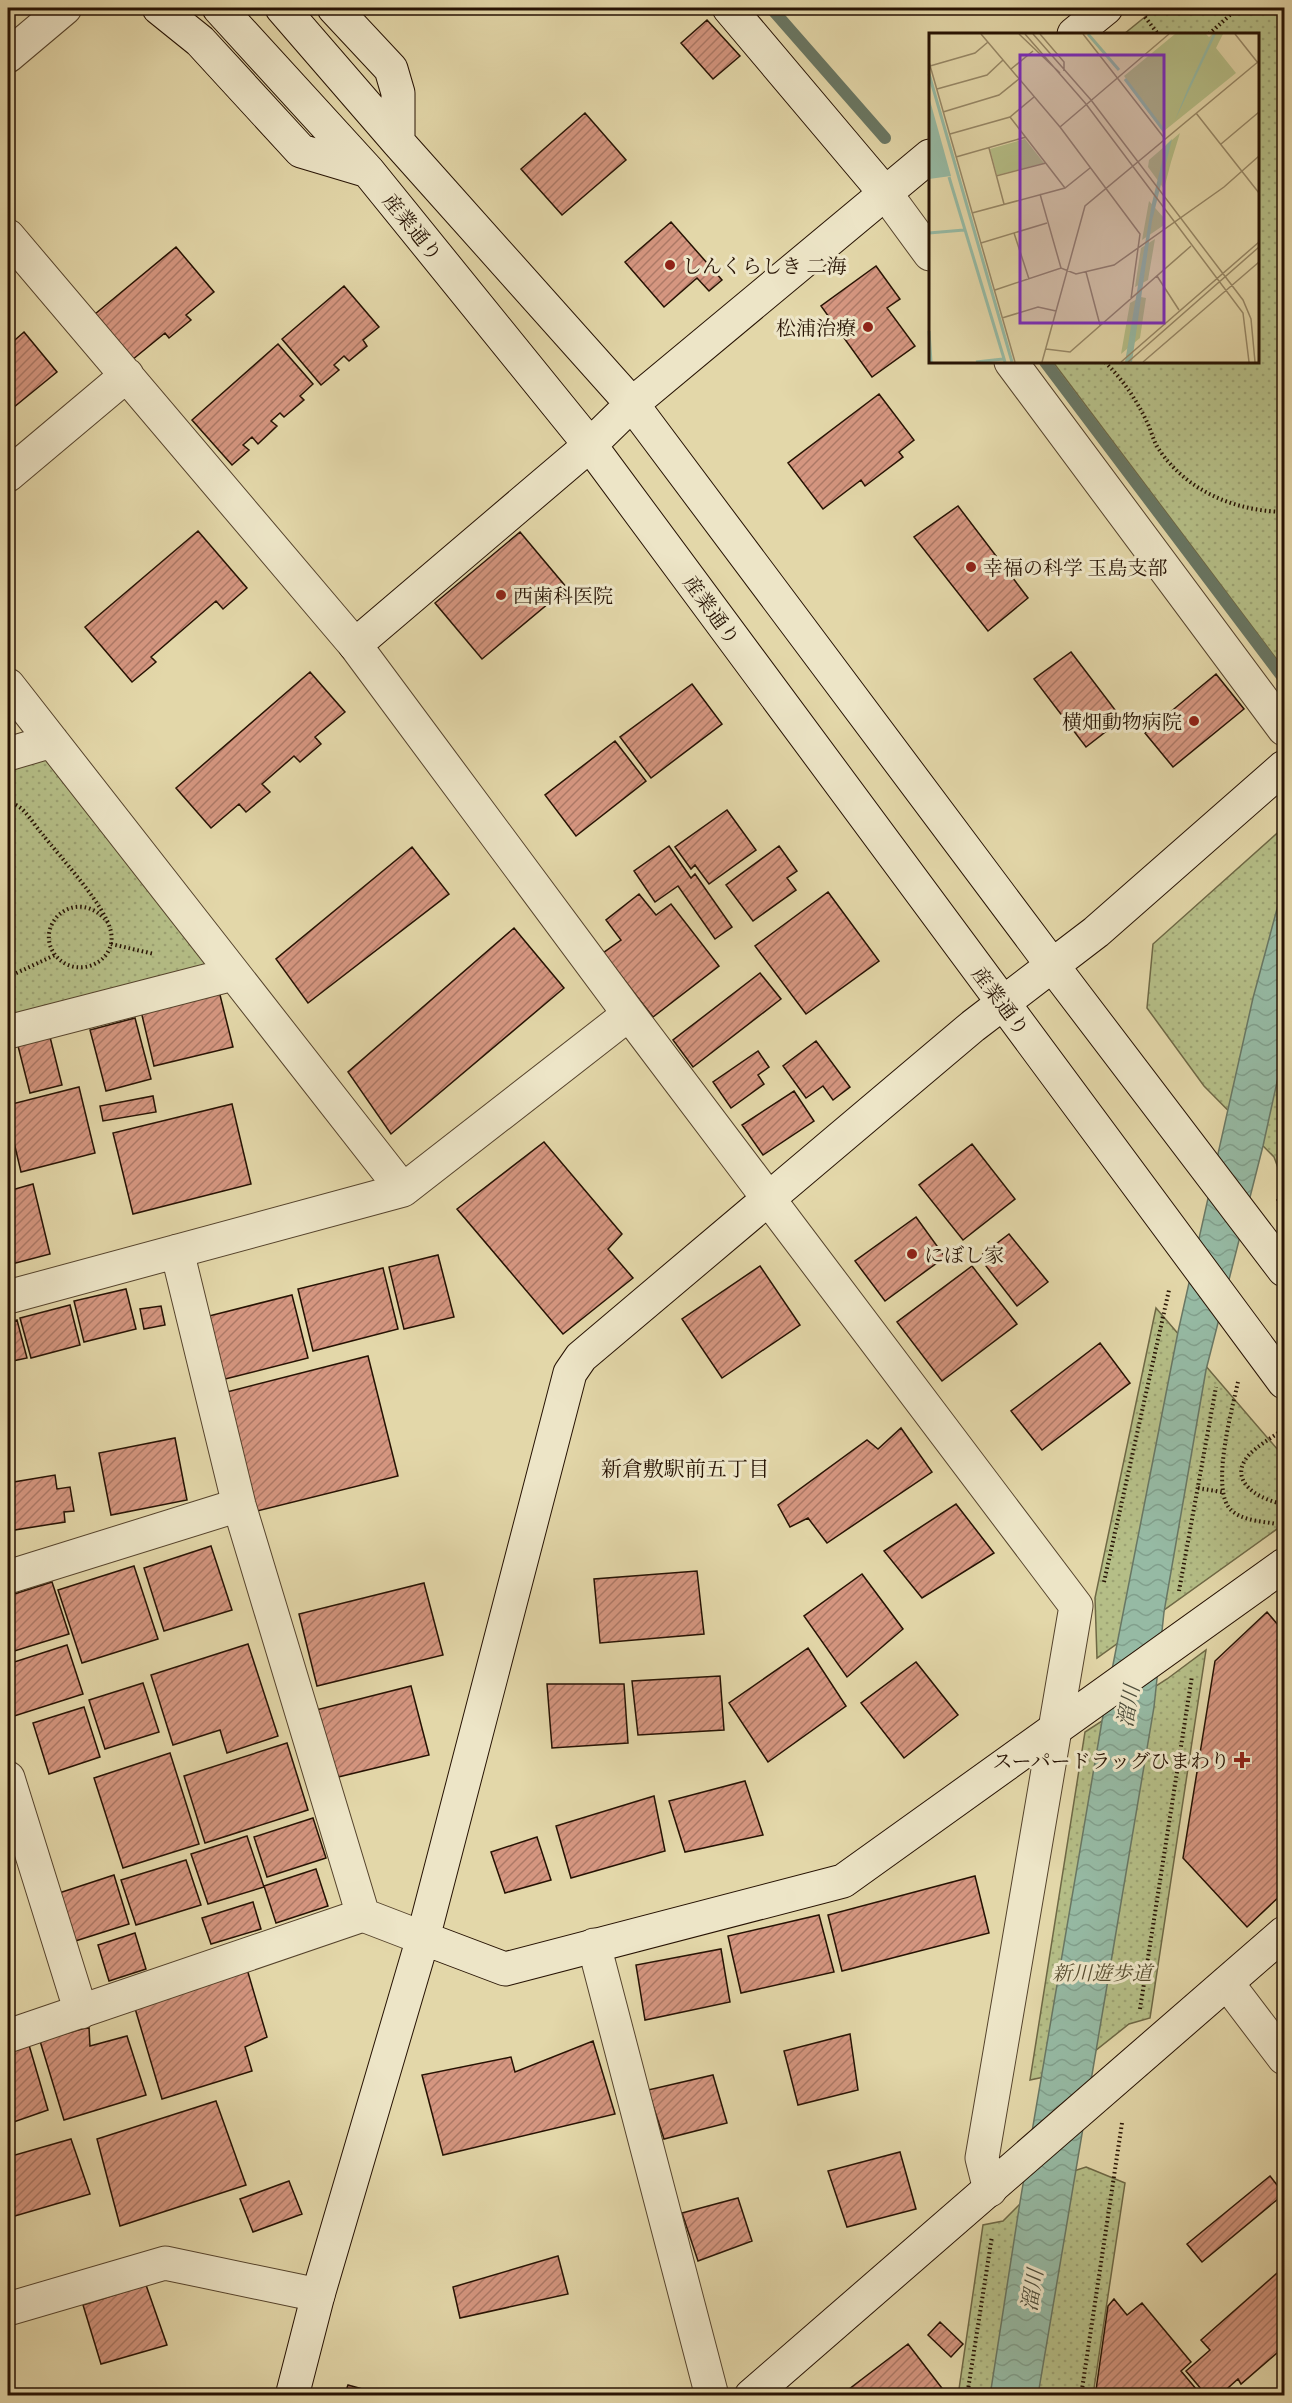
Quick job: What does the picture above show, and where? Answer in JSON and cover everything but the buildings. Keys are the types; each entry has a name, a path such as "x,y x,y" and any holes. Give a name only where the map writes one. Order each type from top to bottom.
{"street":[{"path":"8,56 65,8"},
{"path":"159,8 200,41 300,151 368,171"},
{"name":"産業通り","path":"219,8 368,171 590,446 1284,1382"},
{"path":"282,8 398,142 632,404 1052,965 1284,1270"},
{"path":"334,8 391,69 398,93 398,142"},
{"path":"729,8 886,194 929,253"},
{"path":"1075,33 1106,8"},
{"path":"355,645 590,446 632,404 929,157"},
{"path":"8,236 355,645 1076,1606 982,2158 990,2190"},
{"path":"1012,363 1284,729"},
{"path":"8,475 127,375"},
{"path":"8,685 403,1190"},
{"path":"8,754 52,741"},
{"path":"292,2396 318,2295 423,1938 570,1373 581,1357 1002,1004 1096,932 1284,767"},
{"path":"8,1032 233,974"},
{"path":"8,1297 403,1190 630,1014"},
{"path":"177,1251 239,1505 363,1915"},
{"path":"8,1577 239,1505"},
{"path":"8,2036 363,1915 505,1969 843,1881 1284,1565"},
{"path":"8,1778 81,2012"},
{"path":"751,2396 1284,1933"},
{"path":"594,1945 712,2396"},
{"path":"1227,1983 1284,2058"},
{"path":"8,2309 165,2263 318,2295"}],"path":[{"path":"1210,33 1230,15 1242,8"},
{"path":"1262,8 1284,12"},
{"path":"1145,17 1157,33"},
{"path":"1106,363 1121,378 1134,398 1158,447 1173,467 1190,482 1223,502 1257,510 1284,512"},
{"path":"8,800 22,810 88,891 109,924 111,944 100,962 81,969 62,962 55,955 50,946 49,936 56,917 64,911 84,906 94,909 109,924"},
{"path":"8,977 55,955"},
{"path":"1278,1203 1284,1176"},
{"path":"1103,1586 1170,1287"},
{"path":"1238,1379 1226,1446 1222,1492 1228,1507 1242,1517 1276,1524"},
{"path":"1179,1591 1216,1387"},
{"path":"1278,1433 1247,1457 1242,1468 1244,1482 1252,1492 1265,1500 1284,1504"},
{"path":"1198,1488 1222,1492"},
{"path":"967,2396 992,2235"}],"green space":[{"path":"1156,8 1284,8 1284,669 1054,363 1259,363 1259,33 1125,33"},
{"path":"43,756 210,968 8,1020 8,766"},
{"path":"1284,827 1284,1184 1274,1157 1204,1086 1147,1008 1153,944"},
{"path":"1156,1308 1284,1457 1284,1524 1097,1658 1095,1598"},
{"name":"新川遊歩道","path":"1206,1650 1150,2018 1129,2024 1081,2062 1058,2074 1030,2080 1085,1732 1167,1679"},
{"path":"1086,2167 1125,2183 1093,2395 958,2396 983,2225 1003,2221 1043,2181"}],"water":[{"name":"溜川","path":"1284,883 1284,1050 1263,1146 1206,1370 1164,1612 1154,1707 1038,2395 990,2396 1020,2202 1102,1721 1178,1332 1253,998"}],"waterway":[{"path":"771,8 885,138"},
{"path":"1046,363 1284,679"}],"place":[{"name":"しんくらしき 二海","path":"670,265"},
{"name":"松浦治療","path":"868,327"},
{"name":"幸福の科学 玉島支部","path":"971,567"},
{"name":"西歯科医院","path":"501,595"},
{"name":"横畑動物病院","path":"1194,721"},
{"name":"にぼし家","path":"912,1254"},
{"name":"スーパードラッグひまわり","path":"1242,1760"}],"district":[{"name":"新倉敷駅前五丁目","path":"685,1468"}]}
